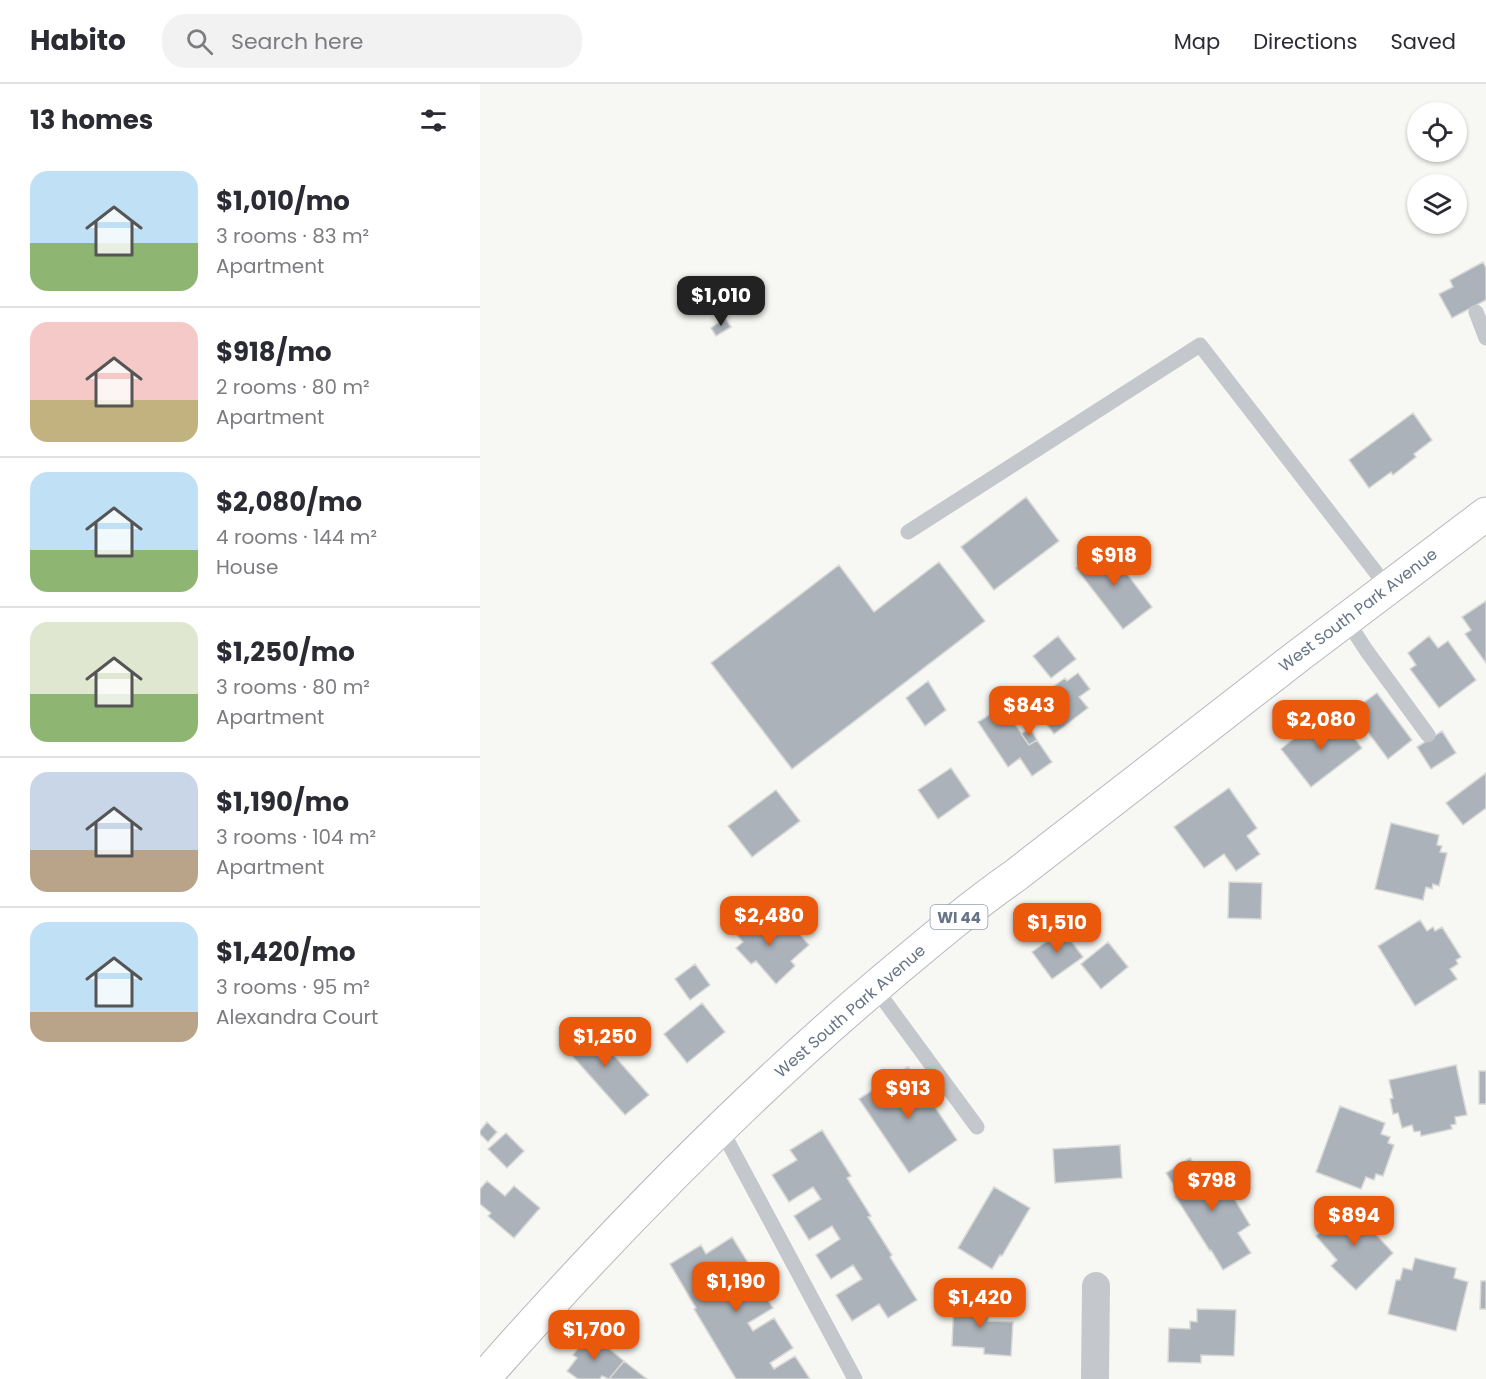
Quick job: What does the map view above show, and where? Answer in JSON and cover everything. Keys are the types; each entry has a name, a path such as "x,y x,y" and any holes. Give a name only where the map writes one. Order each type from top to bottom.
{"main road":[{"name":"West South Park Avenue","path":"483,1379 566,1285 721,1128 770,1081 875,988 978,901 1016,875 1346,619 1486,514"}],"street":[{"path":"1095,1379 1096,1286"}],"lane":[{"path":"1476,312 1486,338"},
{"path":"908,532 1200,345 1388,588"},
{"path":"1346,619 1428,735"},
{"path":"875,988 977,1127"},
{"path":"721,1128 855,1379"}],"building":[{"path":"1483,262 1486,268 1486,300 1452,318 1439,294 1453,287 1450,280"},
{"path":"725,318 731,327 716,336 711,328"},
{"path":"1413,413 1432,440 1414,454 1416,457 1393,475 1391,472 1369,488 1349,460"},
{"path":"1026,497 1059,541 994,590 961,547"},
{"path":"1106,546 1152,607 1123,629 1076,568"},
{"path":"939,562 985,621 792,769 711,663 839,565 874,612"},
{"path":"1486,601 1486,663 1465,634 1471,630 1462,617"},
{"path":"1058,636 1076,659 1051,678 1033,656"},
{"path":"1429,636 1438,648 1448,641 1476,680 1439,708 1410,669 1416,665 1408,653"},
{"path":"1078,673 1090,689 1079,697 1088,708 1054,734 1031,703 1065,678 1067,681"},
{"path":"928,681 946,710 925,726 906,698"},
{"path":"1377,693 1412,740 1388,759 1352,711"},
{"path":"1003,706 1029,745 1037,740 1052,762 1032,776 1020,758 1008,767 978,722"},
{"path":"1339,718 1362,748 1311,787 1281,749 1309,726 1317,736"},
{"path":"1030,728 1037,740 1029,745 1021,734"},
{"path":"1442,731 1456,753 1431,769 1417,747"},
{"path":"951,768 970,796 938,819 918,790"},
{"path":"1486,773 1486,808 1463,825 1446,803"},
{"path":"1229,788 1257,828 1247,836 1260,854 1236,871 1224,854 1204,868 1174,827"},
{"path":"776,790 800,821 752,857 728,826"},
{"path":"1391,823 1439,835 1437,845 1442,846 1440,852 1447,853 1439,886 1433,884 1432,889 1426,887 1423,900 1375,889"},
{"path":"1229,882 1262,883 1261,919 1228,918"},
{"path":"747,913 766,934 769,931 774,937 790,923 809,945 791,961 795,966 776,984 756,961 751,964 736,948 743,942 730,927"},
{"path":"1420,920 1427,931 1433,927 1435,931 1442,927 1461,957 1456,960 1458,964 1450,969 1457,979 1415,1006 1378,946"},
{"path":"1063,930 1083,957 1052,979 1032,952"},
{"path":"1108,942 1128,967 1101,989 1081,964"},
{"path":"695,964 710,985 690,1000 675,979"},
{"path":"702,1003 725,1032 687,1063 664,1034"},
{"path":"584,1022 649,1095 625,1115 560,1042"},
{"path":"1456,1065 1467,1115 1455,1117 1456,1124 1451,1125 1452,1129 1421,1136 1420,1131 1414,1132 1412,1125 1402,1128 1398,1113 1393,1114 1390,1099 1393,1098 1389,1080"},
{"path":"908,1067 957,1140 909,1173 859,1099"},
{"path":"1479,1071 1486,1071 1486,1104 1479,1104"},
{"path":"1340,1106 1385,1123 1381,1134 1390,1137 1388,1143 1394,1145 1383,1176 1376,1174 1374,1180 1366,1177 1361,1189 1316,1172"},
{"path":"487,1122 497,1132 488,1142 480,1134"},
{"path":"822,1130 851,1176 847,1178 871,1216 868,1217 892,1255 890,1257 917,1300 888,1318 879,1304 852,1321 836,1295 862,1279 853,1265 831,1279 816,1255 840,1239 832,1226 809,1240 794,1216 821,1199 813,1187 789,1202 772,1175 797,1160 790,1150"},
{"path":"506,1133 524,1151 507,1168 488,1149"},
{"path":"1120,1145 1122,1178 1055,1183 1053,1149"},
{"path":"1190,1158 1202,1178 1217,1170 1250,1225 1238,1233 1251,1253 1223,1270 1175,1196 1179,1193 1166,1173"},
{"path":"487,1181 505,1196 514,1186 540,1208 514,1238 488,1216 491,1213 480,1204 480,1189"},
{"path":"994,1187 1030,1208 992,1269 958,1248"},
{"path":"1349,1205 1393,1253 1356,1290 1331,1266 1337,1260 1316,1236"},
{"path":"732,1237 752,1269 726,1285 731,1292 754,1278 773,1308 748,1323 753,1331 774,1318 793,1348 770,1363 774,1369 795,1356 810,1379 736,1379 694,1309 696,1308 670,1264 701,1245 706,1254"},
{"path":"1415,1258 1456,1268 1454,1278 1468,1282 1456,1331 1388,1314 1396,1280 1400,1280 1403,1268 1412,1270"},
{"path":"1481,1281 1486,1281 1486,1309 1480,1309"},
{"path":"954,1300 989,1303 988,1321 1013,1322 1011,1356 984,1354 984,1348 952,1346"},
{"path":"1197,1309 1236,1310 1234,1356 1201,1355 1201,1363 1168,1362 1169,1328 1190,1329 1190,1321 1197,1322"},
{"path":"590,1333 624,1361 609,1379 602,1376 600,1379 578,1379 567,1371 577,1358 573,1355"},
{"path":"624,1361 647,1379 609,1379"}]}
